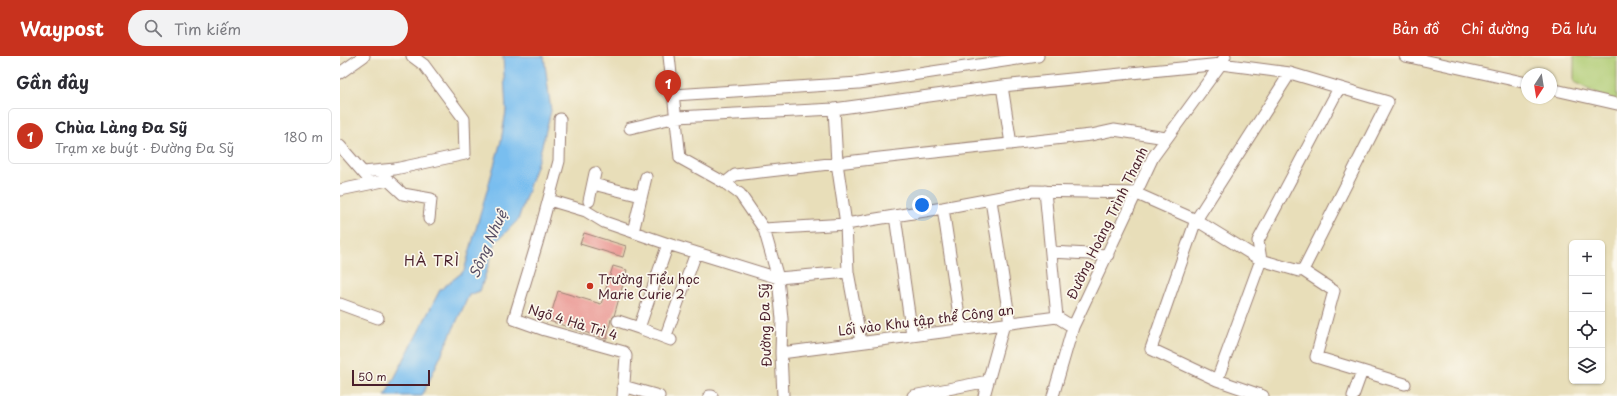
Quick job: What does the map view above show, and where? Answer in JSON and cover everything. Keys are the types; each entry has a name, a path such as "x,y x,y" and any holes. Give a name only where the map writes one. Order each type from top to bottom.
{"street":[{"path":"340,73 364,56"},
{"path":"363,172 395,169 465,154 464,119 424,65 412,56"},
{"name":"Đường Đa Sỹ","path":"669,56 677,118 680,158 725,183 740,194 764,229 778,278 782,319 780,353 783,396"},
{"path":"674,95 859,83 1038,56"},
{"path":"1405,56 1521,82"},
{"path":"630,128 677,118 834,109 1002,86 1223,60 1290,73 1388,102 1302,270"},
{"name":"Đường Hoàng Trình Thanh","path":"1053,396 1073,326 1108,255 1135,192 1153,157 1223,60"},
{"path":"1263,396 1217,380 1151,349 1196,220 1290,73"},
{"path":"1002,86 1011,144"},
{"path":"1217,380 1261,260 1258,241 1339,88"},
{"path":"1557,90 1617,102"},
{"path":"834,109 837,163 846,224 848,272 860,342"},
{"path":"560,119 559,161 549,200 586,211 604,222 668,244 778,278 848,272"},
{"path":"725,183 735,175 1091,135 1114,130 1166,138"},
{"path":"340,146 363,172 370,183"},
{"path":"633,232 646,177"},
{"path":"589,201 594,179 641,196"},
{"path":"340,190 388,180 403,194 429,198 432,201 429,219"},
{"path":"764,229 846,224 991,200 1032,191 1135,192 1196,220 1261,260 1299,271 1302,270 1334,291 1316,357 1404,384"},
{"path":"1045,191 1057,317 1073,326"},
{"name":"Ngõ 4 Hà Trì 4","path":"549,200 514,319 545,330 624,352 626,356 623,391 659,396"},
{"path":"984,396 1007,323 991,200"},
{"path":"943,208 961,329"},
{"path":"895,216 912,335"},
{"path":"608,235 611,224"},
{"path":"639,328 668,244"},
{"path":"1051,252 1108,255"},
{"path":"618,321 668,339 696,253"},
{"path":"340,304 378,318"},
{"name":"Lối vào Khu tập thể Công an","path":"780,353 1057,317"},
{"path":"1353,396 1362,371"},
{"path":"913,396 988,381"}],"green space":[{"path":"1574,56 1617,56 1617,104 1574,82"}],"water":[{"name":"Sông Nhuệ","path":"503,56 544,56 551,111 539,157 518,220 496,242 480,291 469,295 422,396 385,396 440,290 464,271 501,141 506,111"}],"building":[{"path":"584,233 626,246 623,257 580,244"},
{"path":"613,266 627,270 614,316 611,319 607,339 549,321 558,291 601,304"}],"place":[{"name":"Chùa Làng Đa Sỹ","path":"668,103"},
{"name":"Trường Tiểu học Marie Curie 2","path":"590,286"}],"district":[{"name":"HÀ TRÌ","path":"432,261"}]}
